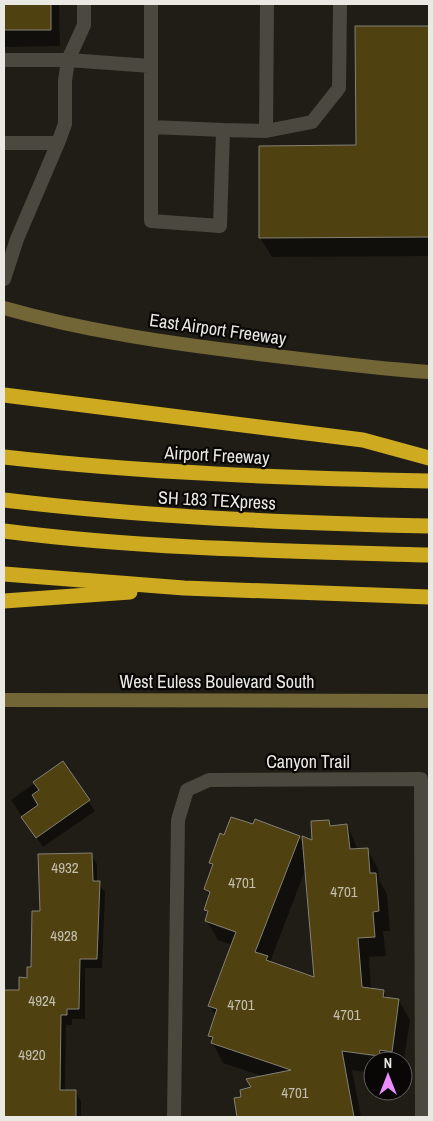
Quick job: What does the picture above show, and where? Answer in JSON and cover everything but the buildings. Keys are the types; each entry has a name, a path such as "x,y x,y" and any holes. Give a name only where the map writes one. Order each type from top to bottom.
{"highway":[{"path":"4,395 363,440 429,458"},
{"name":"Airport Freeway","path":"4,457 74,465 182,472 429,481"},
{"name":"SH 183 TEXpress","path":"4,500 174,517 429,526"},
{"path":"4,531 76,540 290,551 429,555"},
{"path":"4,574 184,588 429,597"},
{"path":"4,601 184,588"}],"main road":[{"name":"East Airport Freeway","path":"4,308 56,323 176,344 368,368 429,372"},
{"path":"412,371 429,361"},
{"name":"West Euless Boulevard South","path":"4,700 426,702"}],"street":[{"path":"4,279 17,239 65,124 64,81 68,60 84,25 84,4"},
{"path":"151,4 151,222 220,226 223,130"},
{"path":"266,131 267,4"},
{"path":"151,127 266,131 312,122 340,88 340,4"},
{"path":"4,60 68,60 151,66"},
{"path":"4,143 58,143"},
{"name":"Canyon Trail","path":"174,1117 178,820 187,790 209,780 412,779 422,779 422,1117"}]}
